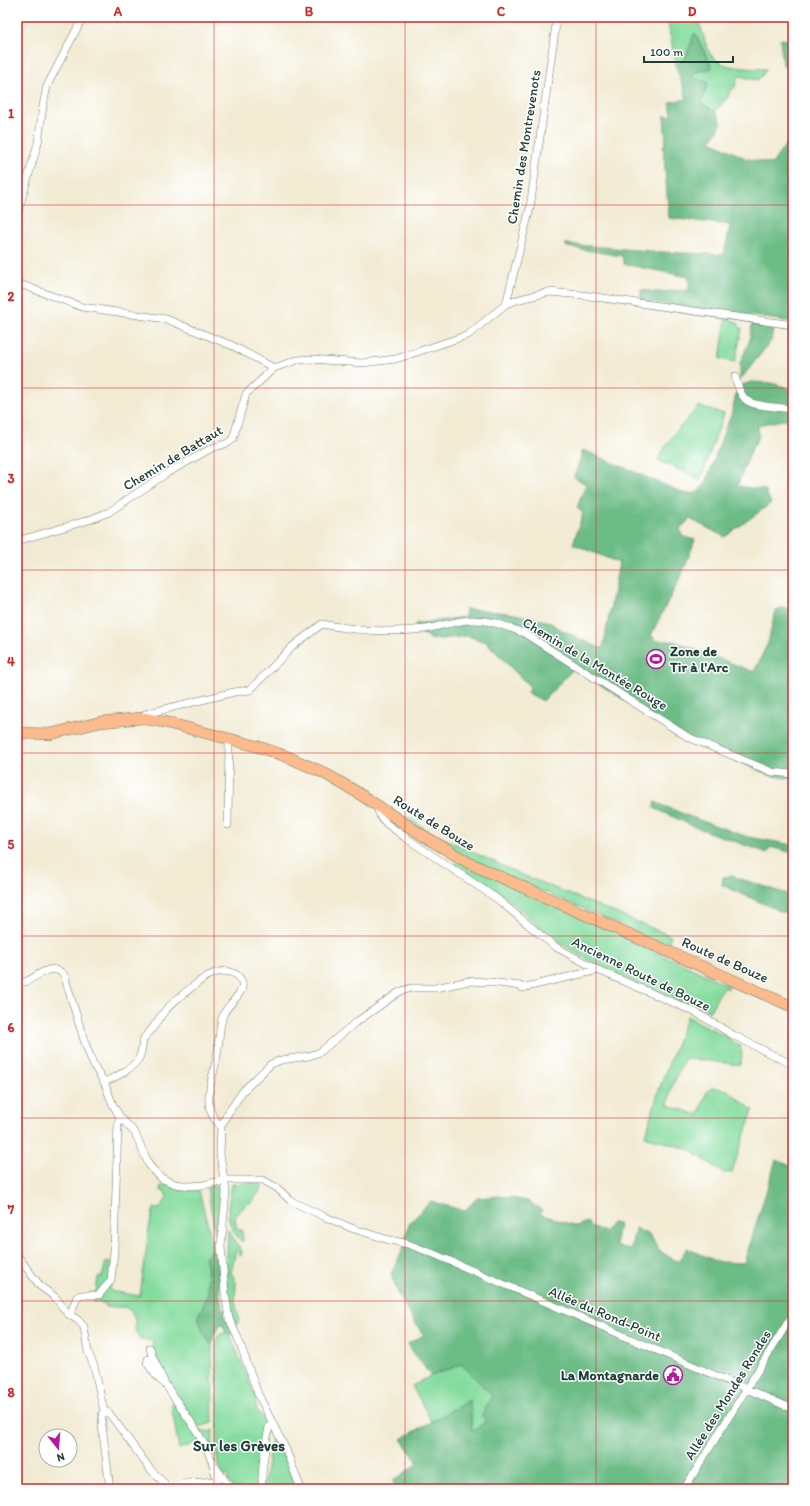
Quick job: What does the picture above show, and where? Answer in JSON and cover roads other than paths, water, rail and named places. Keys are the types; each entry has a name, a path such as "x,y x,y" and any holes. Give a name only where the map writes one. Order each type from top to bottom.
{"main road":[{"name":"Route de Bouze","path":"17,733 50,734 101,722 142,718 164,722 256,746 288,757 322,772 469,863 793,1007"}],"street":[{"path":"17,215 38,143 47,86 83,17"},
{"name":"Chemin des Montrevenots","path":"506,304 516,259 530,208 557,17"},
{"path":"17,283 82,307 166,319 233,346 274,368"},
{"path":"506,304 549,292 582,295 793,325"},
{"name":"Chemin de Battaut","path":"17,541 89,520 109,512 167,473 212,448 228,443 233,439 246,394 274,368 297,360 311,359 362,362 396,359 468,335 506,304"},
{"path":"735,376 739,390 745,399 751,403 793,409"},
{"name":"Chemin de la Montée Rouge","path":"142,718 144,714 234,692 250,690 293,646 322,624 348,629 371,631 426,629 472,620 496,622 524,633 688,737 772,772 793,774"},
{"path":"228,825 229,739"},
{"name":"Ancienne Route de Bouze","path":"376,805 380,816 387,824 496,898 554,946 598,970 695,1012 733,1035 793,1065"},
{"name":"Allée du Rond-Point","path":"17,980 25,982 54,969 59,970 64,975 89,1055 104,1082 113,1105 120,1117 135,1133 152,1169 165,1181 180,1185 197,1186 225,1180 263,1180 277,1188 290,1201 323,1216 380,1237 408,1244 748,1388 793,1409"},
{"path":"302,1489 286,1450 258,1394 244,1353 230,1319 225,1293 221,1246 226,1192 220,1154 221,1126 228,1113 243,1091 271,1064 285,1059 320,1052 355,1023 396,994 406,989 435,988 469,981 490,982 520,986 522,988 598,970"},
{"path":"104,1082 124,1072 136,1063 140,1057 144,1038 165,1011 196,984 216,972 222,971 232,973 240,979 242,990 228,1007 221,1020 216,1061 208,1096 212,1114 221,1126"},
{"path":"70,1315 77,1297 80,1295 99,1295 111,1280 116,1202 118,1124 120,1117"},
{"path":"17,1255 40,1286 55,1297 70,1315 78,1320 85,1331 87,1347 94,1366 104,1411 102,1414 102,1425 110,1489"},
{"name":"Allée des Mondes Rondes","path":"684,1489 793,1314"},
{"path":"104,1411 109,1413 126,1434 150,1469 166,1485 175,1488 188,1483 219,1486 207,1449 195,1428 165,1384 150,1348"},
{"path":"262,1489 262,1469 267,1438 269,1427 273,1425"},
{"path":"213,1464 231,1489"}],"place":[{"name":"Zone de Tir à l'Arc","path":"656,659"},
{"name":"La Montagnarde","path":"673,1375"}],"district":[{"name":"Sur les Grèves","path":"239,1446"}]}
